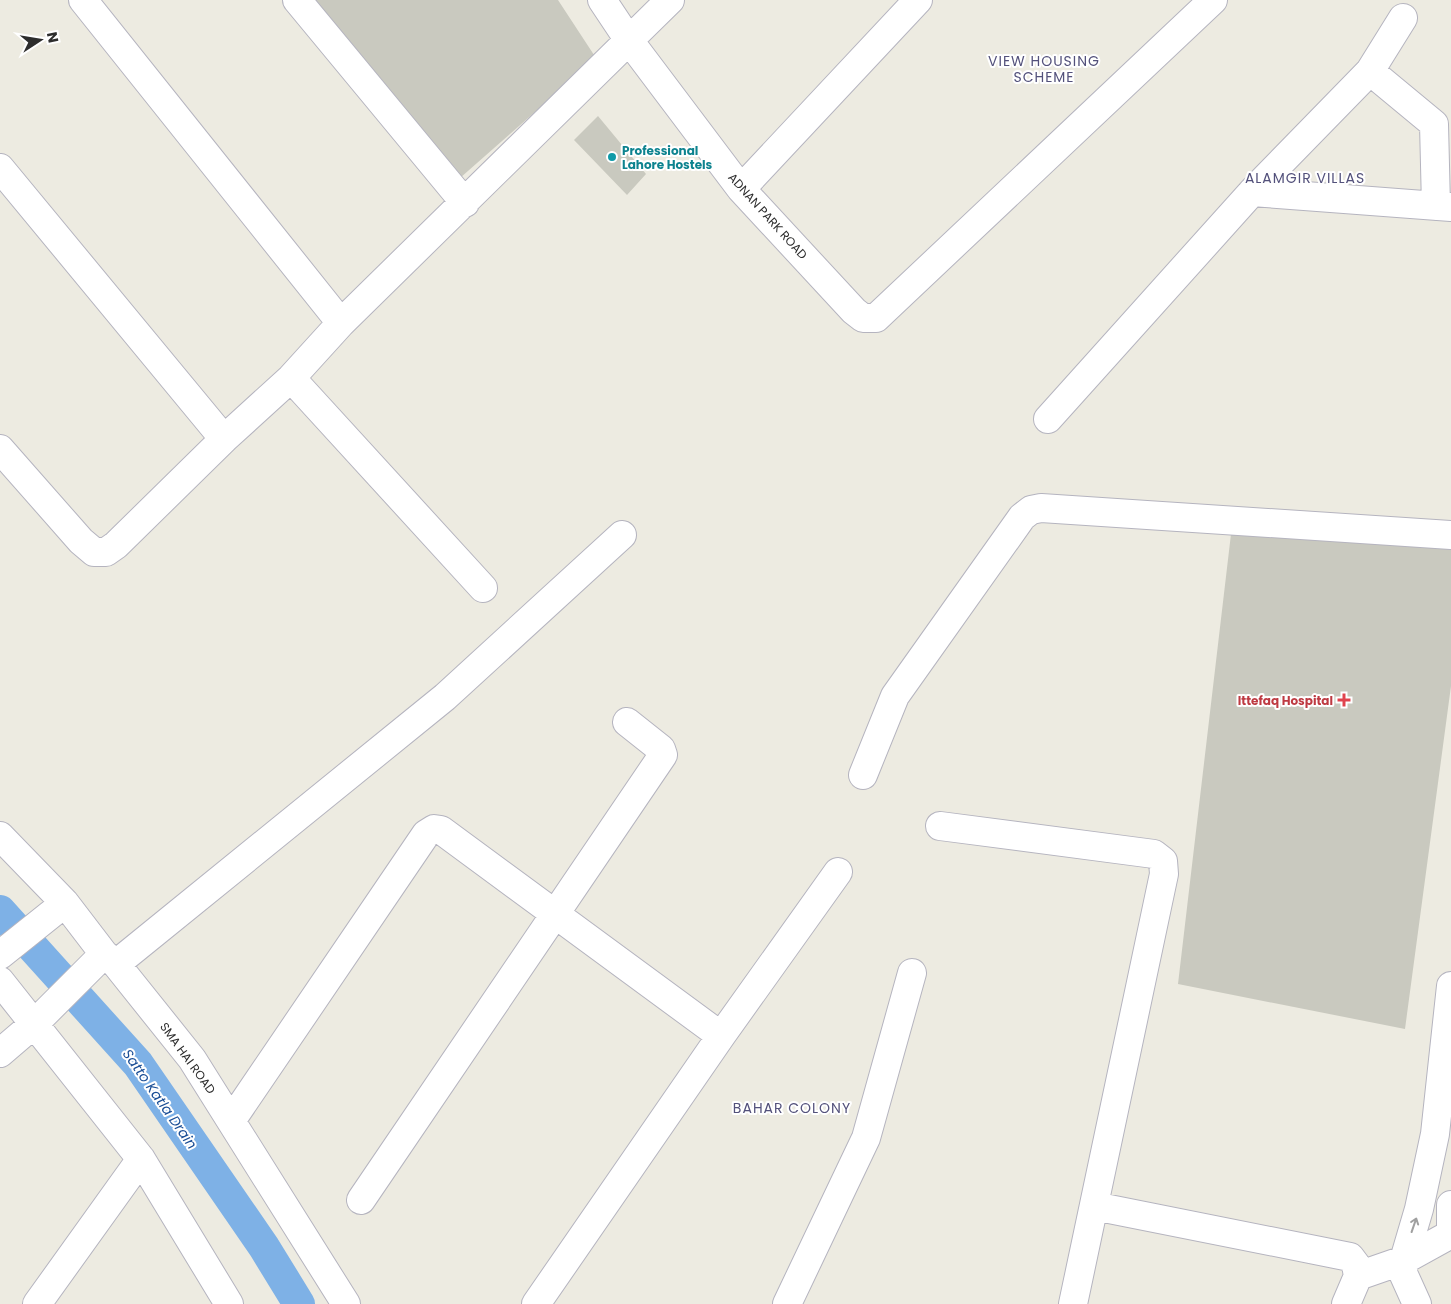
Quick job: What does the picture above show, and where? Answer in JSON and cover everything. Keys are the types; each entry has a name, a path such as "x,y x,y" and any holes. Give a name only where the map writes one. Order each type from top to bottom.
{"street":[{"path":"83,0 340,323"},
{"path":"297,0 465,203"},
{"name":"ADNAN PARK ROAD","path":"602,0 628,40 741,189 854,311 863,318 876,318 1213,0"},
{"path":"0,449 81,541 94,552 106,552 116,545 224,439 291,378 340,323 465,203 670,0"},
{"path":"741,189 918,0"},
{"path":"1048,419 1252,192 1370,71 1403,18"},
{"path":"1252,192 1444,206 1434,124 1370,71"},
{"path":"0,168 224,439"},
{"path":"291,378 483,588"},
{"path":"863,774 895,696 1022,516 1031,510 1042,508 1451,535"},
{"path":"0,1053 104,961 445,697 622,535"},
{"path":"362,1200 663,755 661,749 626,722"},
{"path":"940,826 1154,854 1163,861 1164,874 1073,1304"},
{"path":"232,1121 426,834 434,829 441,830 721,1036"},
{"name":"SMA HAI ROAD","path":"0,836 56,910 192,1059 346,1304"},
{"path":"536,1304 721,1036 838,872"},
{"path":"5,951 56,910"},
{"path":"787,1304 866,1138 912,973"},
{"path":"0,981 44,1014 142,1159 229,1304"},
{"path":"1417,1304 1402,1273 1419,1209 1435,1134 1451,986"},
{"path":"37,1304 142,1159"},
{"path":"1358,1276 1404,1260 1451,1234 1451,1205"},
{"path":"1094,1206 1350,1257 1356,1265 1358,1276 1346,1304"}],"building":[{"path":"313,0 558,0 596,58 460,178"},
{"name":"Professional Lahore Hostels","path":"598,116 646,174 627,195 574,140"},
{"path":"1231,534 1451,548 1451,686 1405,1029 1178,984"}],"waterway":[{"name":"Satto Katla Drain","path":"0,911 138,1064 264,1247 299,1304"}],"place":[{"name":"Professional Lahore Hostels","path":"612,157"},
{"name":"Ittefaq Hospital","path":"1344,700"}],"district":[{"name":"VIEW HOUSING SCHEME","path":"1044,69"},
{"name":"ALAMGIR VILLAS","path":"1305,178"},
{"name":"BAHAR COLONY","path":"792,1108"}]}
